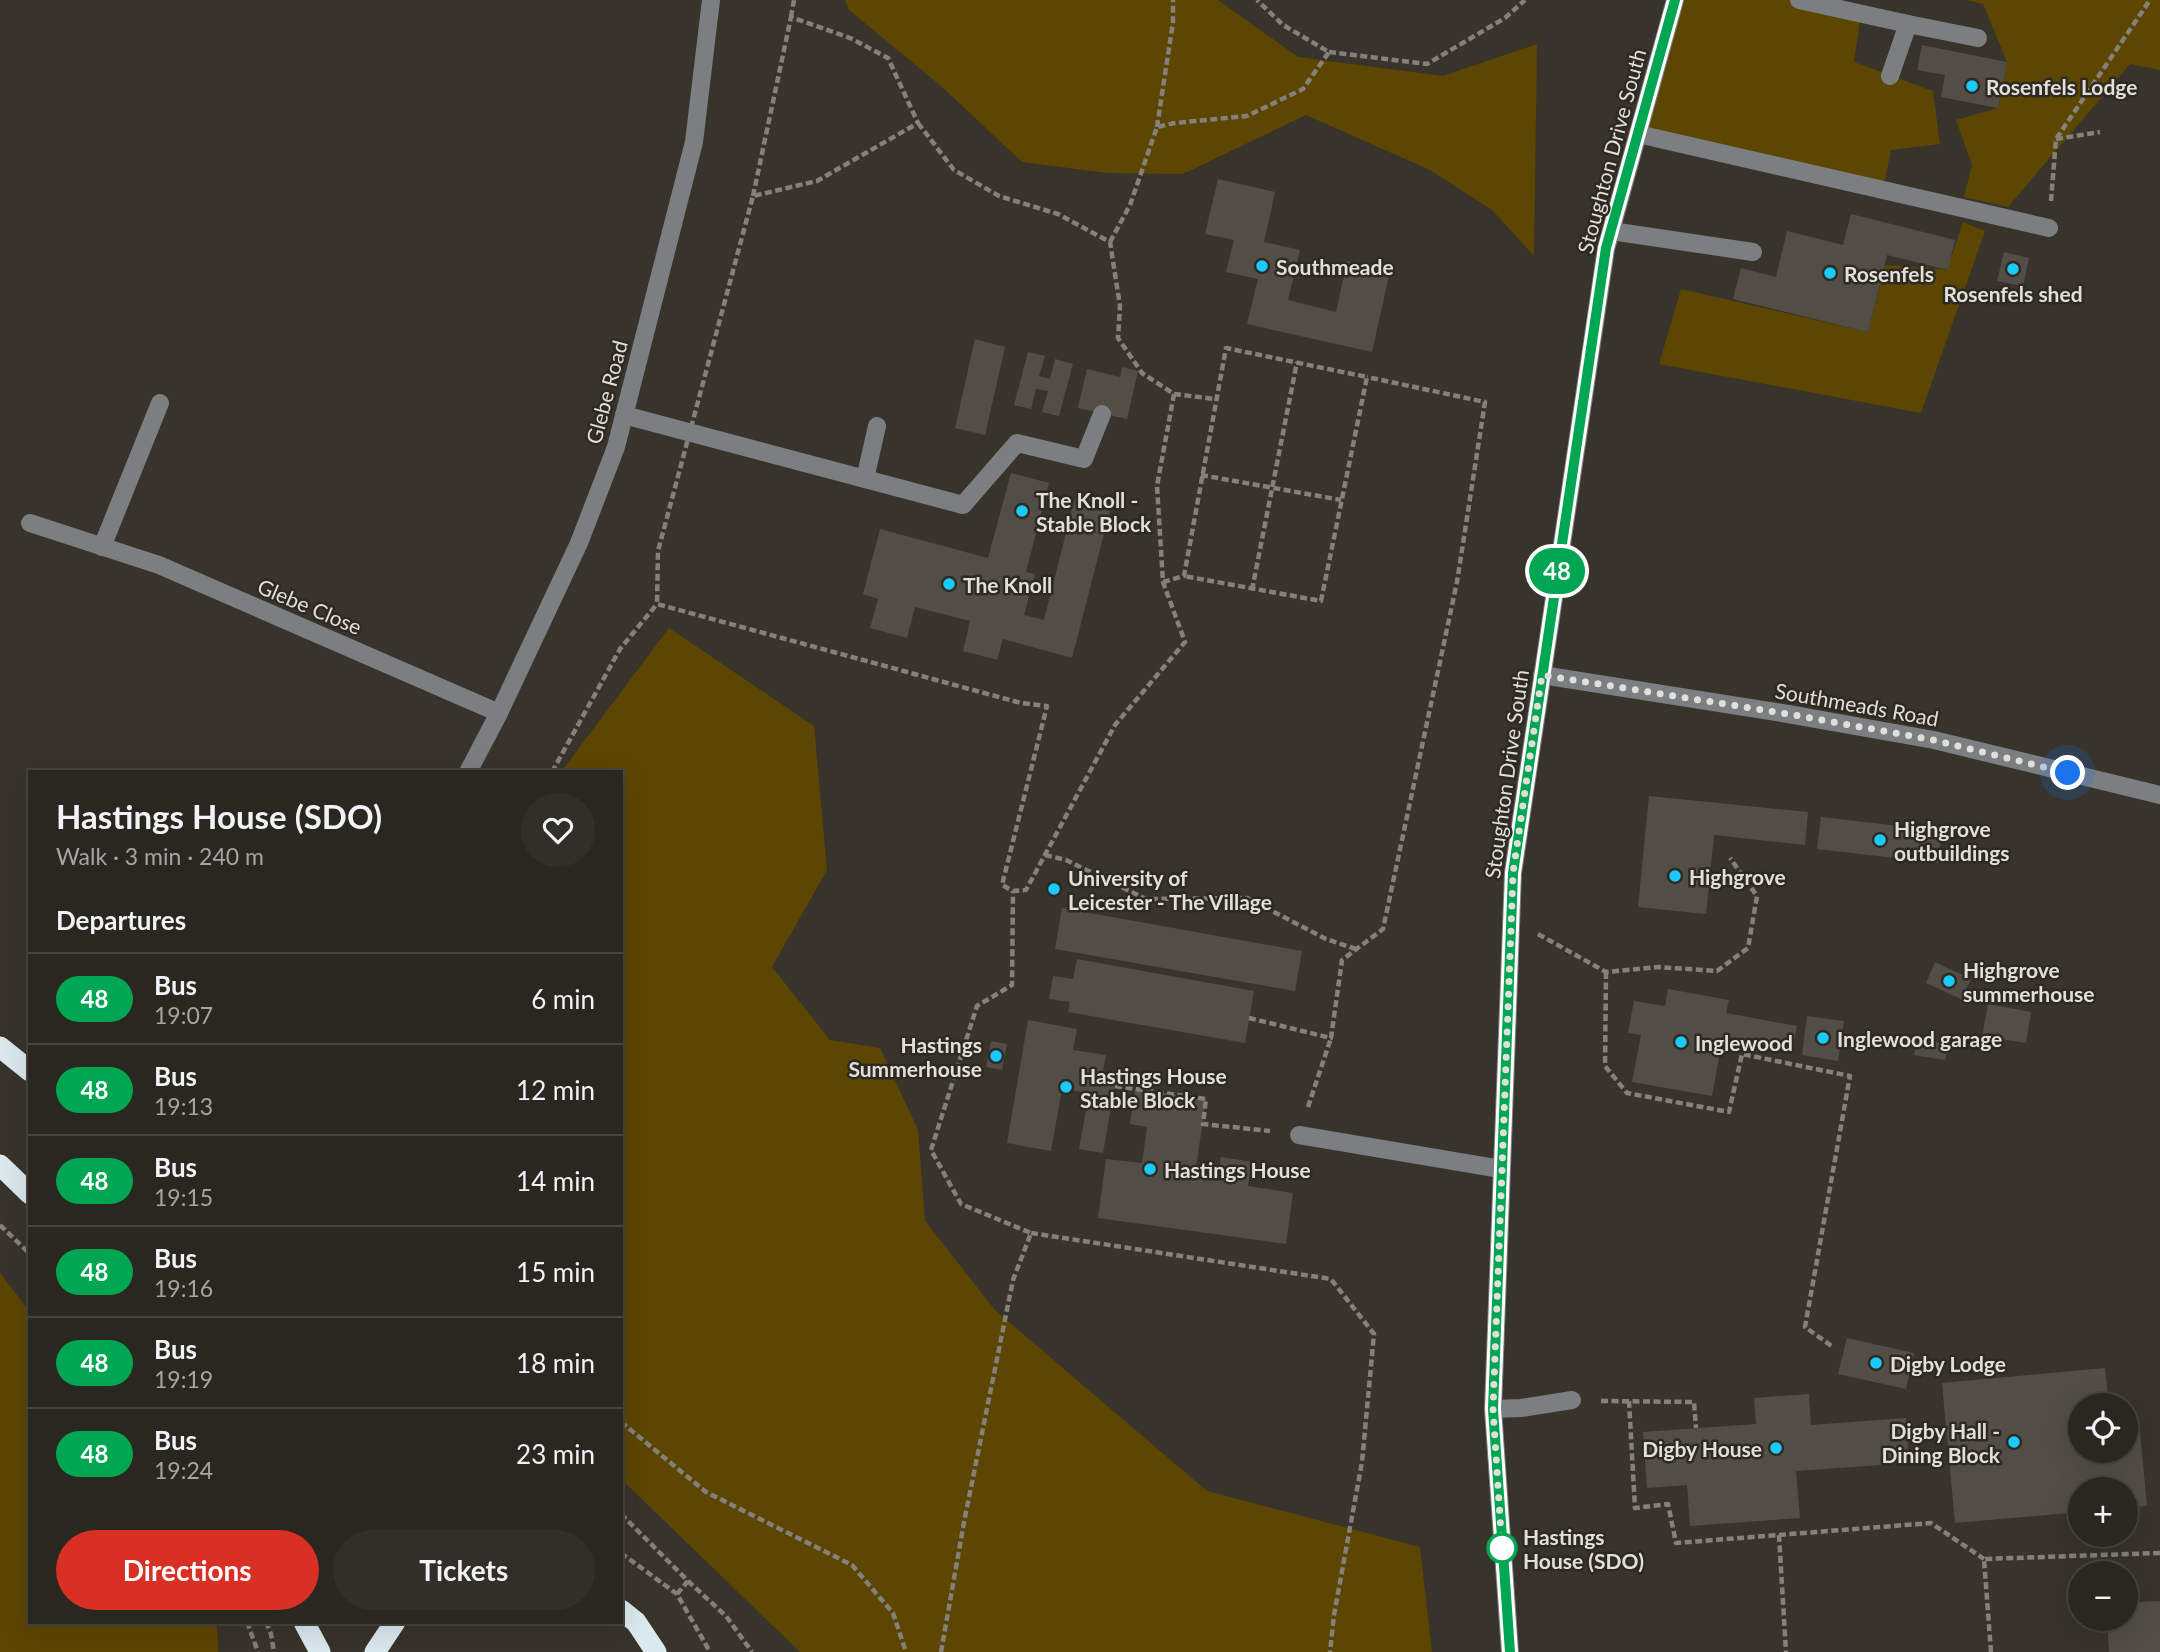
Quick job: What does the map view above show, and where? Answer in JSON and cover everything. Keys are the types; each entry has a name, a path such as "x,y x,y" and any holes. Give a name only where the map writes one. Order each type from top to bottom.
{"highway":[{"path":"0,1047 28,1068"},
{"path":"0,1166 28,1192"},
{"path":"623,1612 636,1622 656,1652"},
{"path":"305,1624 320,1652"},
{"path":"375,1652 394,1624"}],"street":[{"name":"Glebe Road","path":"469,770 499,713 579,543 617,447 694,142 711,0"},
{"name":"Stoughton Drive South","path":"1510,1652 1493,1409 1513,873 1596,309 1611,231 1675,0"},
{"path":"1799,0 1978,38"},
{"path":"1890,76 1908,24"},
{"path":"1638,134 2049,228"},
{"path":"1611,231 1753,252"},
{"path":"102,547 160,403"},
{"path":"624,415 963,505 1017,443 1084,459 1102,414"},
{"path":"865,479 877,426"},
{"name":"Glebe Close","path":"30,523 159,565 499,713"},
{"name":"Southmeads Road","path":"1542,675 1934,740 2160,795"},
{"path":"1299,1135 1501,1169"},
{"path":"1493,1409 1521,1408 1572,1400"}],"path":[{"path":"753,196 794,0"},
{"path":"1110,242 1129,205 1157,127 1173,22 1173,0"},
{"path":"1257,0 1283,25 1329,52 1427,64 1505,18 1525,0"},
{"path":"2049,228 2056,139 2151,0"},
{"path":"791,17 850,38 888,58 918,123"},
{"path":"1157,127 1175,122 1247,116 1303,89 1329,52"},
{"path":"2056,139 2100,132"},
{"path":"1115,1086 1206,1099 1203,1124 1299,1135 1331,1038 1342,960 1384,929 1457,582 1485,402 1226,348 1184,576"},
{"path":"1252,590 1297,362"},
{"path":"1163,582 1184,576 1321,601 1367,377"},
{"path":"1174,394 1215,399"},
{"path":"1201,475 1341,500"},
{"path":"553,770 620,649 657,604"},
{"path":"1045,855 1066,860 1146,899 1247,898 1326,939 1356,949"},
{"path":"1511,929 1541,934 1606,972 1658,967 1717,971 1748,948 1758,896 1730,858"},
{"path":"1013,891 1012,985 977,1006 931,1150 961,1204 1031,1233 1331,1279 1374,1334 1362,1462 1334,1615 1330,1652"},
{"path":"1606,972 1605,1066 1627,1093 1729,1112 1742,1054 1850,1076 1805,1327 1833,1347"},
{"path":"1249,1018 1331,1038"},
{"path":"0,1225 28,1252"},
{"path":"941,1652 964,1522 1013,1280 1031,1233"},
{"path":"1572,1400 1694,1402 1696,1428"},
{"path":"1629,1401 1634,1508 1668,1504 1676,1543 1931,1523 1984,1559 2160,1553"},
{"path":"623,1424 706,1492 852,1565 893,1613 906,1652"},
{"path":"623,1516 726,1616 752,1652"},
{"path":"1779,1535 1786,1652"},
{"path":"623,1554 677,1594 710,1652"},
{"path":"1984,1559 1991,1652"},
{"path":"677,1594 688,1581"},
{"path":"248,1624 258,1652"},
{"path":"267,1624 274,1652"}],"shaded area":[{"path":"845,0 1218,0 1298,57 1443,76 1537,44 1534,256 1492,210 1430,170 1306,115 1183,174 1108,173 1022,162 941,86 849,10"},
{"path":"1679,0 1799,0 1861,13 1854,62 1933,91 1940,144 1891,150 1883,190 1642,135"},
{"path":"1966,0 2160,0 2160,70 2130,64 2008,207 1964,197 1972,165 1956,120 1998,108 2007,62 1983,4"},
{"path":"1963,222 1985,231 1921,413 1659,364 1681,289 1868,332 1885,265 1947,270"},
{"path":"669,628 814,726 827,870 772,967 830,1040 880,1048 918,1130 925,1221 995,1310 1207,1491 1420,1547 1432,1652 800,1652 623,1481 623,770 562,770"},
{"path":"0,1273 28,1309 28,1624 217,1624 218,1652 0,1652"}],"building":[{"name":"Rosenfels Lodge","path":"1922,45 2007,62 1998,108 1941,97 1945,75 1917,70"},
{"name":"Southmeade","path":"1218,179 1275,192 1264,242 1300,250 1288,300 1336,312 1347,261 1390,271 1372,352 1247,324 1258,279 1226,272 1234,240 1205,234"},
{"name":"Rosenfels","path":"1851,214 1955,240 1948,270 1887,255 1868,332 1733,299 1741,268 1776,277 1787,231 1843,245"},
{"name":"Rosenfels shed","path":"2004,252 2029,258 2023,286 1997,281"},
{"path":"975,339 1005,347 985,435 955,428"},
{"path":"1028,352 1045,356 1039,376 1050,379 1055,359 1073,364 1059,416 1042,412 1048,391 1036,389 1031,409 1014,405"},
{"path":"1122,367 1138,371 1127,419 1078,408 1087,369 1120,377"},
{"name":"The Knoll","path":"1011,473 1049,483 1026,572 1035,574 1024,615 1044,620 1076,494 1112,503 1072,658 1003,639 997,660 963,651 970,621 915,607 907,638 870,628 878,599 863,594 880,529 988,558"},
{"name":"Highgrove","path":"1649,796 1808,812 1805,845 1714,835 1706,914 1638,907"},
{"name":"Highgrove outbuildings","path":"1821,817 1942,831 1938,863 1817,849"},
{"path":"1062,908 1302,951 1295,991 1055,949"},
{"path":"1077,959 1254,991 1245,1043 1068,1012 1070,1002 1049,999 1053,976 1073,979"},
{"name":"Highgrove summerhouse","path":"1935,962 1971,979 1961,999 1926,983"},
{"name":"Inglewood","path":"1668,989 1729,1000 1726,1013 1797,1026 1793,1048 1723,1036 1712,1096 1632,1082 1641,1035 1628,1033 1634,1001 1665,1006"},
{"path":"1988,1004 2031,1012 2026,1043 1982,1036"},
{"name":"Inglewood garage","path":"1807,1016 1844,1021 1838,1061 1802,1055"},
{"name":"Hastings House Stable Block","path":"1028,1020 1077,1029 1073,1050 1106,1055 1102,1076 1116,1079 1103,1153 1079,1149 1089,1093 1062,1089 1051,1151 1007,1143"},
{"path":"1917,1039 1948,1044 1945,1060 1914,1055"},
{"name":"Hastings Summerhouse","path":"991,1041 1007,1044 1002,1070 986,1067"},
{"name":"Hastings House","path":"1135,1089 1206,1099 1195,1175 1218,1178 1221,1157 1252,1162 1248,1186 1293,1193 1286,1244 1098,1218 1106,1159 1142,1163 1147,1127 1130,1124"},
{"name":"Digby Lodge","path":"1847,1338 1914,1353 1906,1389 1838,1374"},
{"name":"Digby Hall - Dining Block","path":"2105,1368 2108,1393 2068,1393 2068,1463 2138,1463 2140,1432 2147,1506 2138,1506 2138,1477 2068,1477 2068,1513 1955,1523 1942,1383"},
{"name":"Digby House","path":"1809,1394 1811,1425 1906,1418 1909,1463 1796,1471 1800,1518 1690,1526 1687,1485 1647,1488 1643,1432 1756,1424 1754,1398"},
{"path":"2160,1601 2160,1652 2109,1652 2108,1631 2138,1631 2138,1602"}],"bus line":[{"name":"48","path":"1510,1652 1493,1409 1513,873 1606,248 1675,0"}],"place":[{"name":"Rosenfels Lodge","path":"1972,86"},
{"name":"Southmeade","path":"1262,266"},
{"name":"Rosenfels shed","path":"2013,269"},
{"name":"Rosenfels","path":"1830,273"},
{"name":"The Knoll - Stable Block","path":"1022,511"},
{"name":"The Knoll","path":"949,584"},
{"name":"Highgrove outbuildings","path":"1880,840"},
{"name":"Highgrove","path":"1675,876"},
{"name":"University of Leicester - The Village","path":"1054,889"},
{"name":"Highgrove summerhouse","path":"1949,981"},
{"name":"Inglewood garage","path":"1823,1038"},
{"name":"Inglewood","path":"1681,1042"},
{"name":"Hastings Summerhouse","path":"996,1056"},
{"name":"Hastings House Stable Block","path":"1066,1087"},
{"name":"Hastings House","path":"1150,1169"},
{"name":"Digby Lodge","path":"1876,1363"},
{"name":"Digby Hall - Dining Block","path":"2014,1442"},
{"name":"Digby House","path":"1776,1448"},
{"name":"Hastings House (SDO)","path":"1502,1548"}],"route":[{"path":"1502,1548 1493,1409 1513,873 1542,675 1934,740 2068,773"}]}
